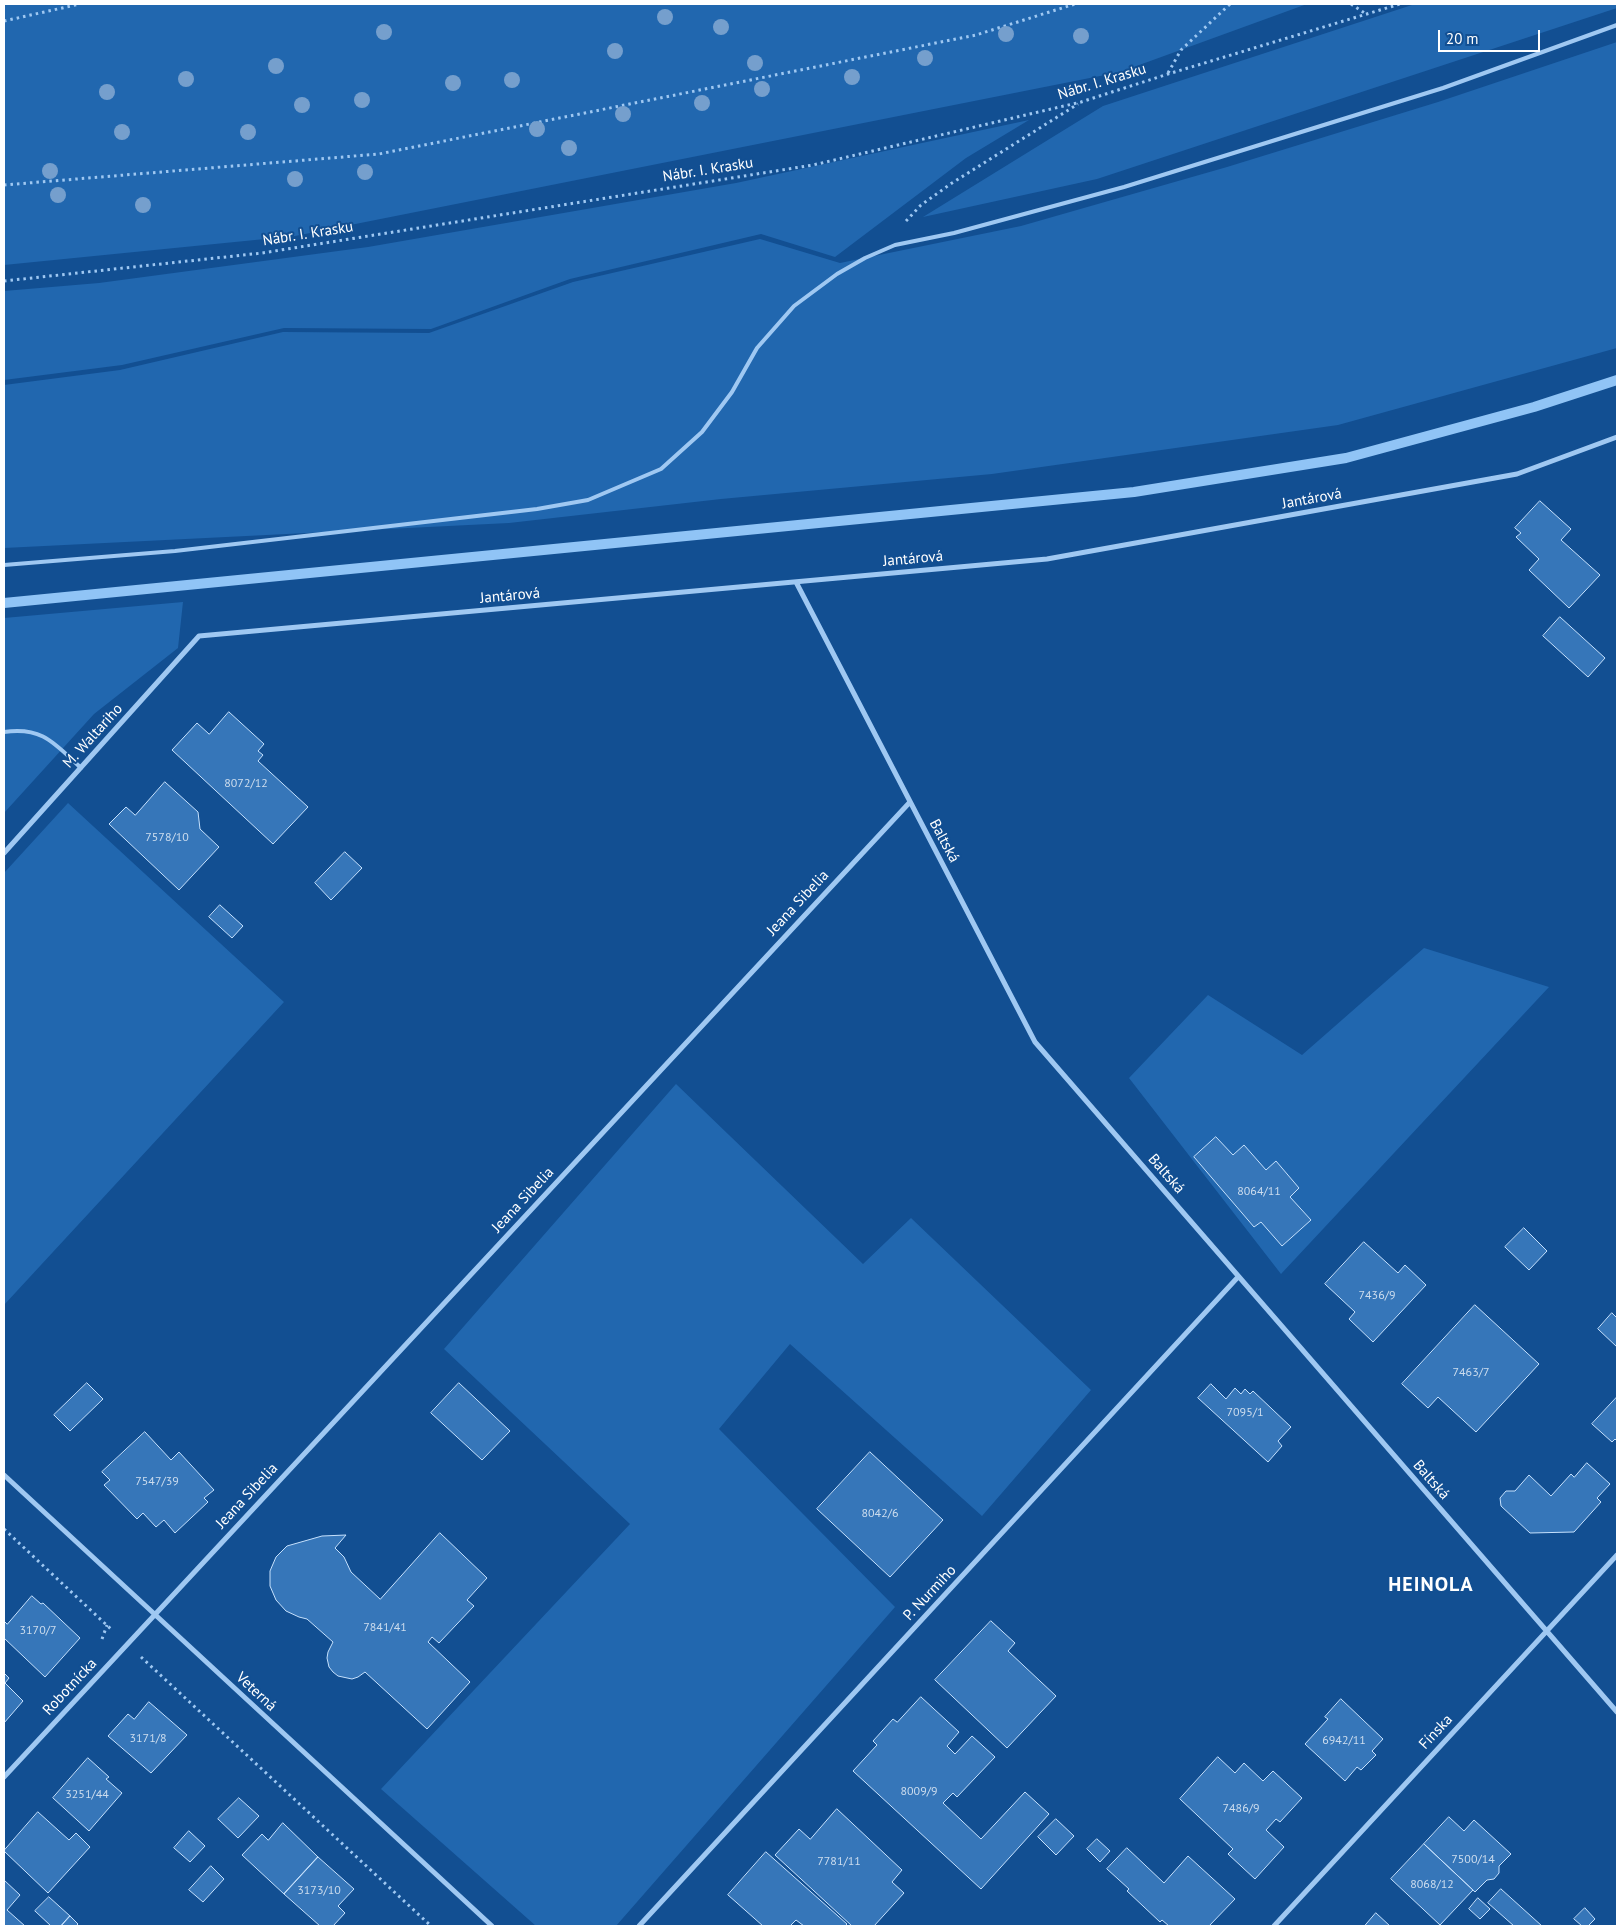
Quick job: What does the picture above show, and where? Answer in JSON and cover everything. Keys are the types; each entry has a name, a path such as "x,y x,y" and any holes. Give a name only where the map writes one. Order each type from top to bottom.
{"street":[{"name":"Jantárová","path":"199,636 1048,559 1517,474 1617,436"},
{"name":"Baltská","path":"796,582 1035,1042 1617,1712"},
{"name":"M. Waltariho","path":"4,853 199,636"},
{"name":"Jeana Sibelia","path":"154,1615 910,802"},
{"name":"P. Nurmiho","path":"639,1926 1238,1277"},
{"name":"Veterná","path":"4,1475 492,1926"},
{"name":"Fínska","path":"1274,1926 1617,1556"},
{"name":"Robotnícka","path":"4,1777 154,1615"}],"lane":[{"path":"4,565 175,551 537,509 588,500 661,469 702,432 732,392 757,348 794,306 837,274 865,258 894,245 954,234 1124,187 1443,88 1617,26"},
{"path":"4,732 20,730 37,733 55,744 81,768"}],"path":[{"path":"4,21 80,4"},
{"path":"4,185 379,154 976,35 1075,4"},
{"path":"1168,74 1180,50 1230,4"},
{"path":"1351,4 1367,15"},
{"name":"Nábr. I. Krasku","path":"4,280 262,253 813,165 1081,102 1400,4"},
{"path":"894,245 906,222 921,205 952,183 1081,102"},
{"path":"4,1528 431,1926"}],"shaded area":[{"path":"4,4 1307,4 1120,72 295,236 4,265"},
{"path":"1415,4 1617,4 1617,8 1097,179 923,217 1103,106"},
{"path":"1617,42 1617,348 1338,425 992,474 721,499 509,523 4,548 4,385 120,370 283,332 429,333 573,282 760,239 840,263 1021,226 1227,167 1438,102"},
{"path":"1029,120 966,158 835,257 761,234 570,279 431,329 284,328 122,365 4,380 4,291 99,283 368,247 736,183"},
{"path":"183,602 178,648 94,714 4,813 4,618"},
{"path":"68,803 284,1002 4,1305 4,873"},
{"path":"1424,948 1549,987 1281,1274 1129,1078 1208,995 1302,1055"},
{"path":"676,1084 863,1264 911,1218 1091,1390 982,1516 790,1344 719,1429 895,1607 616,1926 536,1926 381,1789 630,1524 444,1349"}],"building":[{"path":"1540,501 1571,529 1561,540 1600,575 1569,608 1529,570 1539,559 1516,537 1521,533 1515,528"},
{"path":"1560,617 1605,658 1588,677 1543,636"},
{"path":"229,712 264,744 258,751 263,755 258,761 308,807 273,844 172,750 197,723 209,734"},
{"path":"165,782 198,812 200,829 219,847 179,890 109,824 126,807 135,815"},
{"path":"345,852 362,868 331,900 315,883"},
{"path":"220,905 243,926 232,938 209,917"},
{"path":"1216,1137 1233,1155 1244,1145 1266,1170 1276,1161 1299,1188 1290,1197 1311,1220 1282,1246 1261,1222 1254,1227 1194,1157"},
{"path":"1524,1228 1547,1251 1529,1270 1505,1247"},
{"path":"1364,1242 1398,1273 1405,1265 1426,1285 1373,1342 1349,1319 1355,1312 1325,1284"},
{"path":"1475,1305 1539,1364 1476,1432 1438,1397 1428,1408 1402,1384"},
{"path":"1612,1313 1617,1318 1617,1347 1598,1329"},
{"path":"87,1383 103,1399 70,1431 54,1415"},
{"path":"459,1383 510,1431 482,1460 431,1413"},
{"path":"1211,1384 1226,1399 1235,1388 1241,1394 1245,1389 1250,1394 1253,1391 1291,1427 1278,1441 1282,1446 1268,1462 1198,1398"},
{"path":"1617,1397 1617,1441 1615,1439 1612,1442 1592,1424"},
{"path":"145,1432 171,1460 179,1452 214,1490 204,1498 208,1502 175,1533 164,1520 156,1527 143,1513 137,1519 104,1485 110,1480 102,1472"},
{"path":"870,1452 943,1520 890,1577 817,1509"},
{"path":"1587,1463 1610,1484 1597,1498 1601,1502 1574,1532 1530,1533 1501,1506 1500,1498 1506,1491 1515,1491 1529,1475 1551,1496 1571,1474 1574,1477"},
{"path":"440,1533 487,1578 467,1600 474,1606 439,1643 432,1637 428,1642 470,1682 427,1729 365,1672 352,1679 338,1676 333,1672 329,1667 327,1658 333,1642 307,1619 286,1611 276,1600 270,1586 270,1571 276,1557 287,1546 322,1536 346,1535 335,1548 344,1557 351,1572 380,1599"},
{"path":"32,1596 41,1604 43,1603 80,1638 45,1677 4,1638 4,1621 7,1624"},
{"path":"991,1621 1015,1643 1008,1651 1056,1696 1007,1748 935,1680"},
{"path":"4,1673 9,1678 5,1683 23,1701 4,1723"},
{"path":"921,1697 959,1732 947,1746 955,1754 972,1736 995,1757 957,1797 953,1793 943,1803 981,1839 1025,1792 1049,1814 981,1889 853,1771 877,1745 873,1741 893,1719 897,1722"},
{"path":"1341,1699 1383,1739 1372,1751 1376,1755 1361,1770 1357,1767 1345,1781 1305,1744 1328,1719 1325,1717"},
{"path":"149,1702 187,1735 151,1773 108,1736 128,1714 134,1719"},
{"path":"1218,1757 1235,1773 1244,1763 1263,1781 1273,1771 1302,1798 1280,1822 1276,1819 1266,1830 1284,1847 1255,1879 1228,1854 1233,1849 1180,1799"},
{"path":"88,1758 109,1777 106,1779 122,1793 89,1831 53,1798"},
{"path":"239,1798 259,1816 238,1838 218,1819"},
{"path":"837,1809 902,1870 892,1882 904,1893 874,1926 852,1926 775,1855 799,1829 810,1839"},
{"path":"38,1812 69,1840 76,1833 90,1847 48,1893 4,1851"},
{"path":"1449,1817 1464,1831 1474,1820 1511,1854 1499,1866 1499,1873 1494,1879 1487,1880 1475,1892 1424,1844"},
{"path":"1056,1819 1074,1836 1056,1855 1038,1837"},
{"path":"283,1823 318,1857 284,1894 242,1855 262,1834 268,1840"},
{"path":"189,1831 205,1846 190,1862 174,1848"},
{"path":"1097,1839 1110,1851 1100,1862 1087,1849"},
{"path":"1424,1844 1473,1890 1440,1925 1391,1879"},
{"path":"1127,1848 1164,1883 1188,1856 1235,1899 1209,1926 1169,1926 1162,1920 1160,1922 1107,1869"},
{"path":"766,1852 847,1924 845,1926 804,1926 796,1920 790,1926 763,1926 728,1895"},
{"path":"318,1857 354,1889 338,1906 345,1913 333,1926 320,1926 284,1894"},
{"path":"211,1866 224,1879 203,1902 189,1890"},
{"path":"4,1880 20,1895 7,1910 25,1926 4,1926"},
{"path":"1501,1889 1542,1926 1514,1926 1488,1903"},
{"path":"49,1897 70,1916 61,1926 51,1926 35,1911"},
{"path":"1478,1898 1490,1909 1480,1919 1469,1909"},
{"path":"1585,1908 1595,1919 1588,1926 1582,1926 1574,1919"},
{"path":"1376,1913 1390,1926 1364,1926"},
{"path":"70,1916 78,1924 76,1926 61,1926"}],"waterway":[{"path":"4,603 1134,492 1346,458 1534,407 1617,380"}],"district":[{"name":"HEINOLA","path":"1431,1585"}]}
